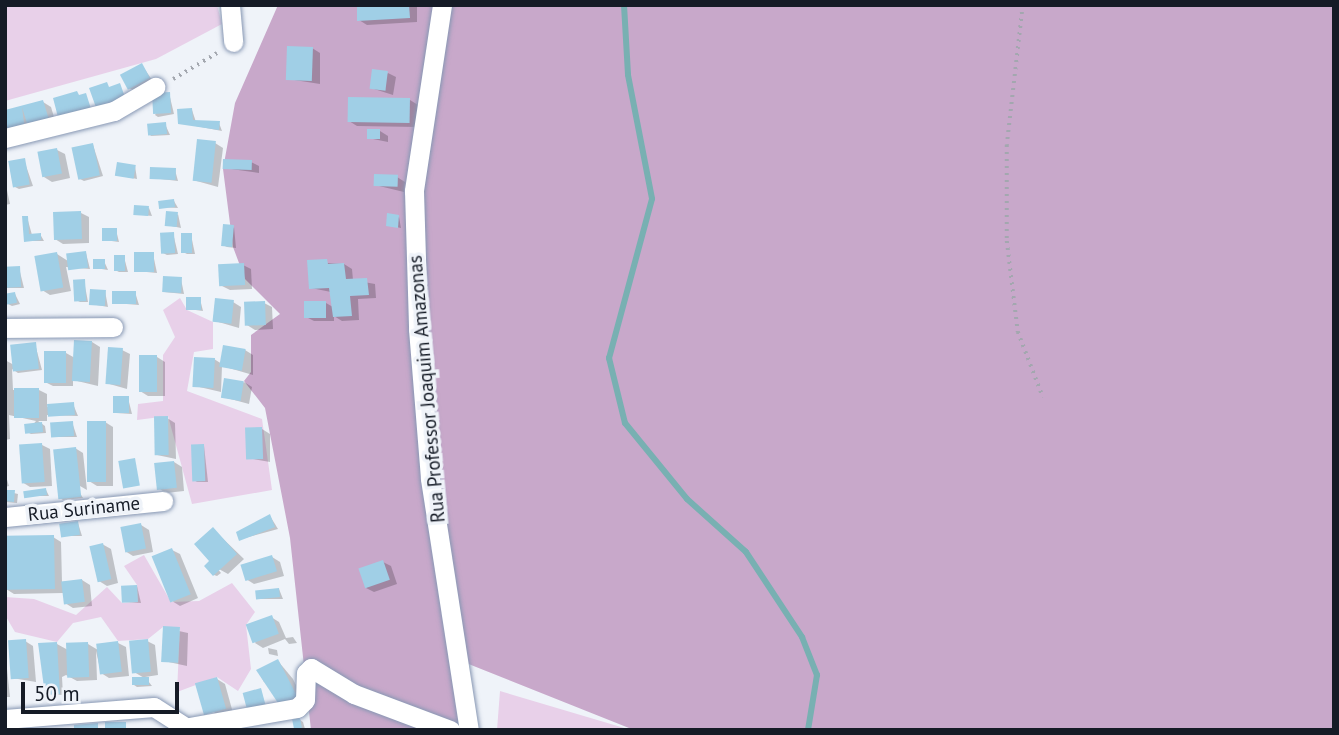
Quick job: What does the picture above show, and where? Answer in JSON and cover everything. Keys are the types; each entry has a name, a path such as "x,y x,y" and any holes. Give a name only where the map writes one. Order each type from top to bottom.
{"street":[{"path":"230,5 233,42"},
{"name":"Rua Professor Joaquim Amazonas","path":"442,5 414,191 417,315 430,478 469,730"},
{"path":"5,138 114,111 155,87"},
{"path":"5,328 113,327"},
{"name":"Rua Suriname","path":"5,517 163,501"},
{"path":"5,719 153,707 189,728 297,708 305,700 306,673 311,668 354,694 450,730"}],"path":[{"path":"1023,5 1007,145 1007,241 1018,332 1043,397"},
{"path":"155,87 189,73 233,42"}],"shaded area":[{"path":"5,5 217,5 222,24 156,59 5,101"},
{"path":"278,5 1334,5 1334,730 634,730 451,657 461,730 311,730 290,538 265,408 244,381 251,372 251,335 280,314 245,279 233,247 223,169 235,103"},
{"path":"180,298 187,310 213,322 213,349 194,352 187,391 262,419 272,490 192,504 168,416 137,420 138,404 163,401 163,355 175,337 163,310"},
{"path":"144,555 171,602 199,601 232,583 255,612 246,625 251,669 238,691 217,677 177,692 180,627 163,627 148,639 118,641 101,617 73,623 57,642 15,632 5,615 5,597 34,599 76,615 107,587 122,603 138,602 137,585 124,566"},
{"path":"500,691 631,730 497,730"}],"building":[{"path":"357,5 409,5 410,18 357,21"},
{"path":"287,46 313,47 312,81 286,80"},
{"path":"142,63 150,78 128,90 120,75"},
{"path":"372,69 388,71 385,91 370,89"},
{"path":"107,82 109,87 120,83 127,103 98,113 89,88"},
{"path":"77,91 79,95 86,93 92,112 59,121 53,98"},
{"path":"170,92 171,113 153,114 152,93"},
{"path":"348,97 410,98 410,123 348,122"},
{"path":"43,100 50,123 29,130 22,107 25,131 5,134 5,110"},
{"path":"192,108 193,120 220,121 219,130 178,124 177,109"},
{"path":"166,122 167,134 148,136 147,124"},
{"path":"367,129 380,129 380,139 367,139"},
{"path":"197,139 216,141 212,183 193,181"},
{"path":"93,143 100,175 78,180 71,148"},
{"path":"57,148 62,174 42,177 37,152"},
{"path":"25,158 30,185 13,188 8,161"},
{"path":"223,159 252,160 252,170 223,169"},
{"path":"117,162 136,165 134,179 115,176"},
{"path":"150,167 176,168 176,180 150,179"},
{"path":"374,174 398,175 398,187 374,186"},
{"path":"174,199 175,207 159,209 158,201"},
{"path":"134,205 149,206 148,216 133,215"},
{"path":"81,211 82,239 54,240 53,212"},
{"path":"166,211 178,212 177,227 165,226"},
{"path":"387,213 399,215 398,228 386,226"},
{"path":"22,216 28,216 29,234 41,233 41,240 24,242"},
{"path":"223,224 234,225 232,247 221,246"},
{"path":"102,228 117,228 117,241 102,241"},
{"path":"174,232 175,253 161,254 160,233"},
{"path":"181,233 192,233 192,253 181,253"},
{"path":"86,251 88,268 68,270 66,253"},
{"path":"57,252 63,287 41,291 34,256"},
{"path":"134,252 154,252 154,272 134,272"},
{"path":"114,255 125,255 125,271 114,271"},
{"path":"93,259 105,259 105,269 93,269"},
{"path":"327,259 328,264 344,263 346,279 367,278 369,295 350,296 352,316 333,317 329,288 309,289 307,260"},
{"path":"244,263 245,285 219,286 218,264"},
{"path":"20,266 21,287 6,288 5,267"},
{"path":"163,276 182,277 181,293 162,292"},
{"path":"85,279 86,301 74,302 73,280"},
{"path":"90,289 106,290 105,306 89,305"},
{"path":"112,291 136,291 136,304 112,304"},
{"path":"15,292 17,303 7,305 5,294"},
{"path":"186,297 201,297 201,310 186,310"},
{"path":"215,298 234,300 231,324 212,322"},
{"path":"265,301 266,325 245,326 244,302"},
{"path":"304,301 326,301 326,318 304,318"},
{"path":"74,340 92,341 90,382 72,381"},
{"path":"36,342 39,369 13,372 10,345"},
{"path":"223,345 246,349 242,371 219,367"},
{"path":"108,347 123,348 120,385 105,384"},
{"path":"44,351 66,351 66,383 44,383"},
{"path":"139,355 157,355 157,392 139,392"},
{"path":"194,357 215,358 213,388 192,387"},
{"path":"224,378 244,381 241,401 221,398"},
{"path":"14,388 39,388 39,418 14,418"},
{"path":"113,396 129,396 129,413 113,413"},
{"path":"74,402 75,415 48,417 47,404"},
{"path":"154,416 168,416 169,455 155,455"},
{"path":"73,421 74,436 51,438 50,423"},
{"path":"87,421 106,421 106,482 87,482"},
{"path":"42,422 43,432 25,434 24,424"},
{"path":"262,427 263,459 246,460 245,428"},
{"path":"42,443 45,482 22,484 19,445"},
{"path":"191,444 204,444 205,481 192,481"},
{"path":"76,447 81,497 58,499 53,449"},
{"path":"135,458 140,486 123,489 118,461"},
{"path":"174,461 177,488 157,490 154,463"},
{"path":"46,488 47,495 24,498 23,491"},
{"path":"5,490 15,490 14,502 5,501"},
{"path":"270,514 275,527 239,541 236,532"},
{"path":"78,521 80,535 61,538 59,524"},
{"path":"141,523 146,549 125,553 120,527"},
{"path":"213,527 237,554 213,576 204,566 209,561 194,544"},
{"path":"54,535 55,589 6,590 5,536"},
{"path":"103,543 111,579 98,582 89,546"},
{"path":"172,548 191,594 170,603 152,556"},
{"path":"272,555 277,571 245,581 240,565"},
{"path":"383,560 390,580 365,588 358,568"},
{"path":"82,579 85,602 64,604 61,582"},
{"path":"137,585 138,602 122,603 121,586"},
{"path":"279,588 280,597 256,599 255,591"},
{"path":"272,615 279,634 253,643 246,625"},
{"path":"163,626 180,627 178,663 161,662"},
{"path":"26,639 29,678 11,679 8,640"},
{"path":"148,639 151,672 132,674 129,641"},
{"path":"118,641 122,672 100,674 96,644"},
{"path":"57,642 60,694 45,695 38,643"},
{"path":"88,642 89,677 67,678 66,643"},
{"path":"278,659 298,698 280,706 256,670"},
{"path":"132,677 149,677 149,685 132,685"},
{"path":"217,677 226,709 204,715 195,683"},
{"path":"261,688 267,710 249,715 243,693"},
{"path":"300,718 302,728 294,729 292,720"},
{"path":"105,722 126,722 126,730 105,730"},
{"path":"98,723 98,730 74,730 74,725"}],"waterway":[{"path":"624,5 628,75 652,199 609,358 625,423 687,499 746,552 802,637 817,675 808,730"}]}
